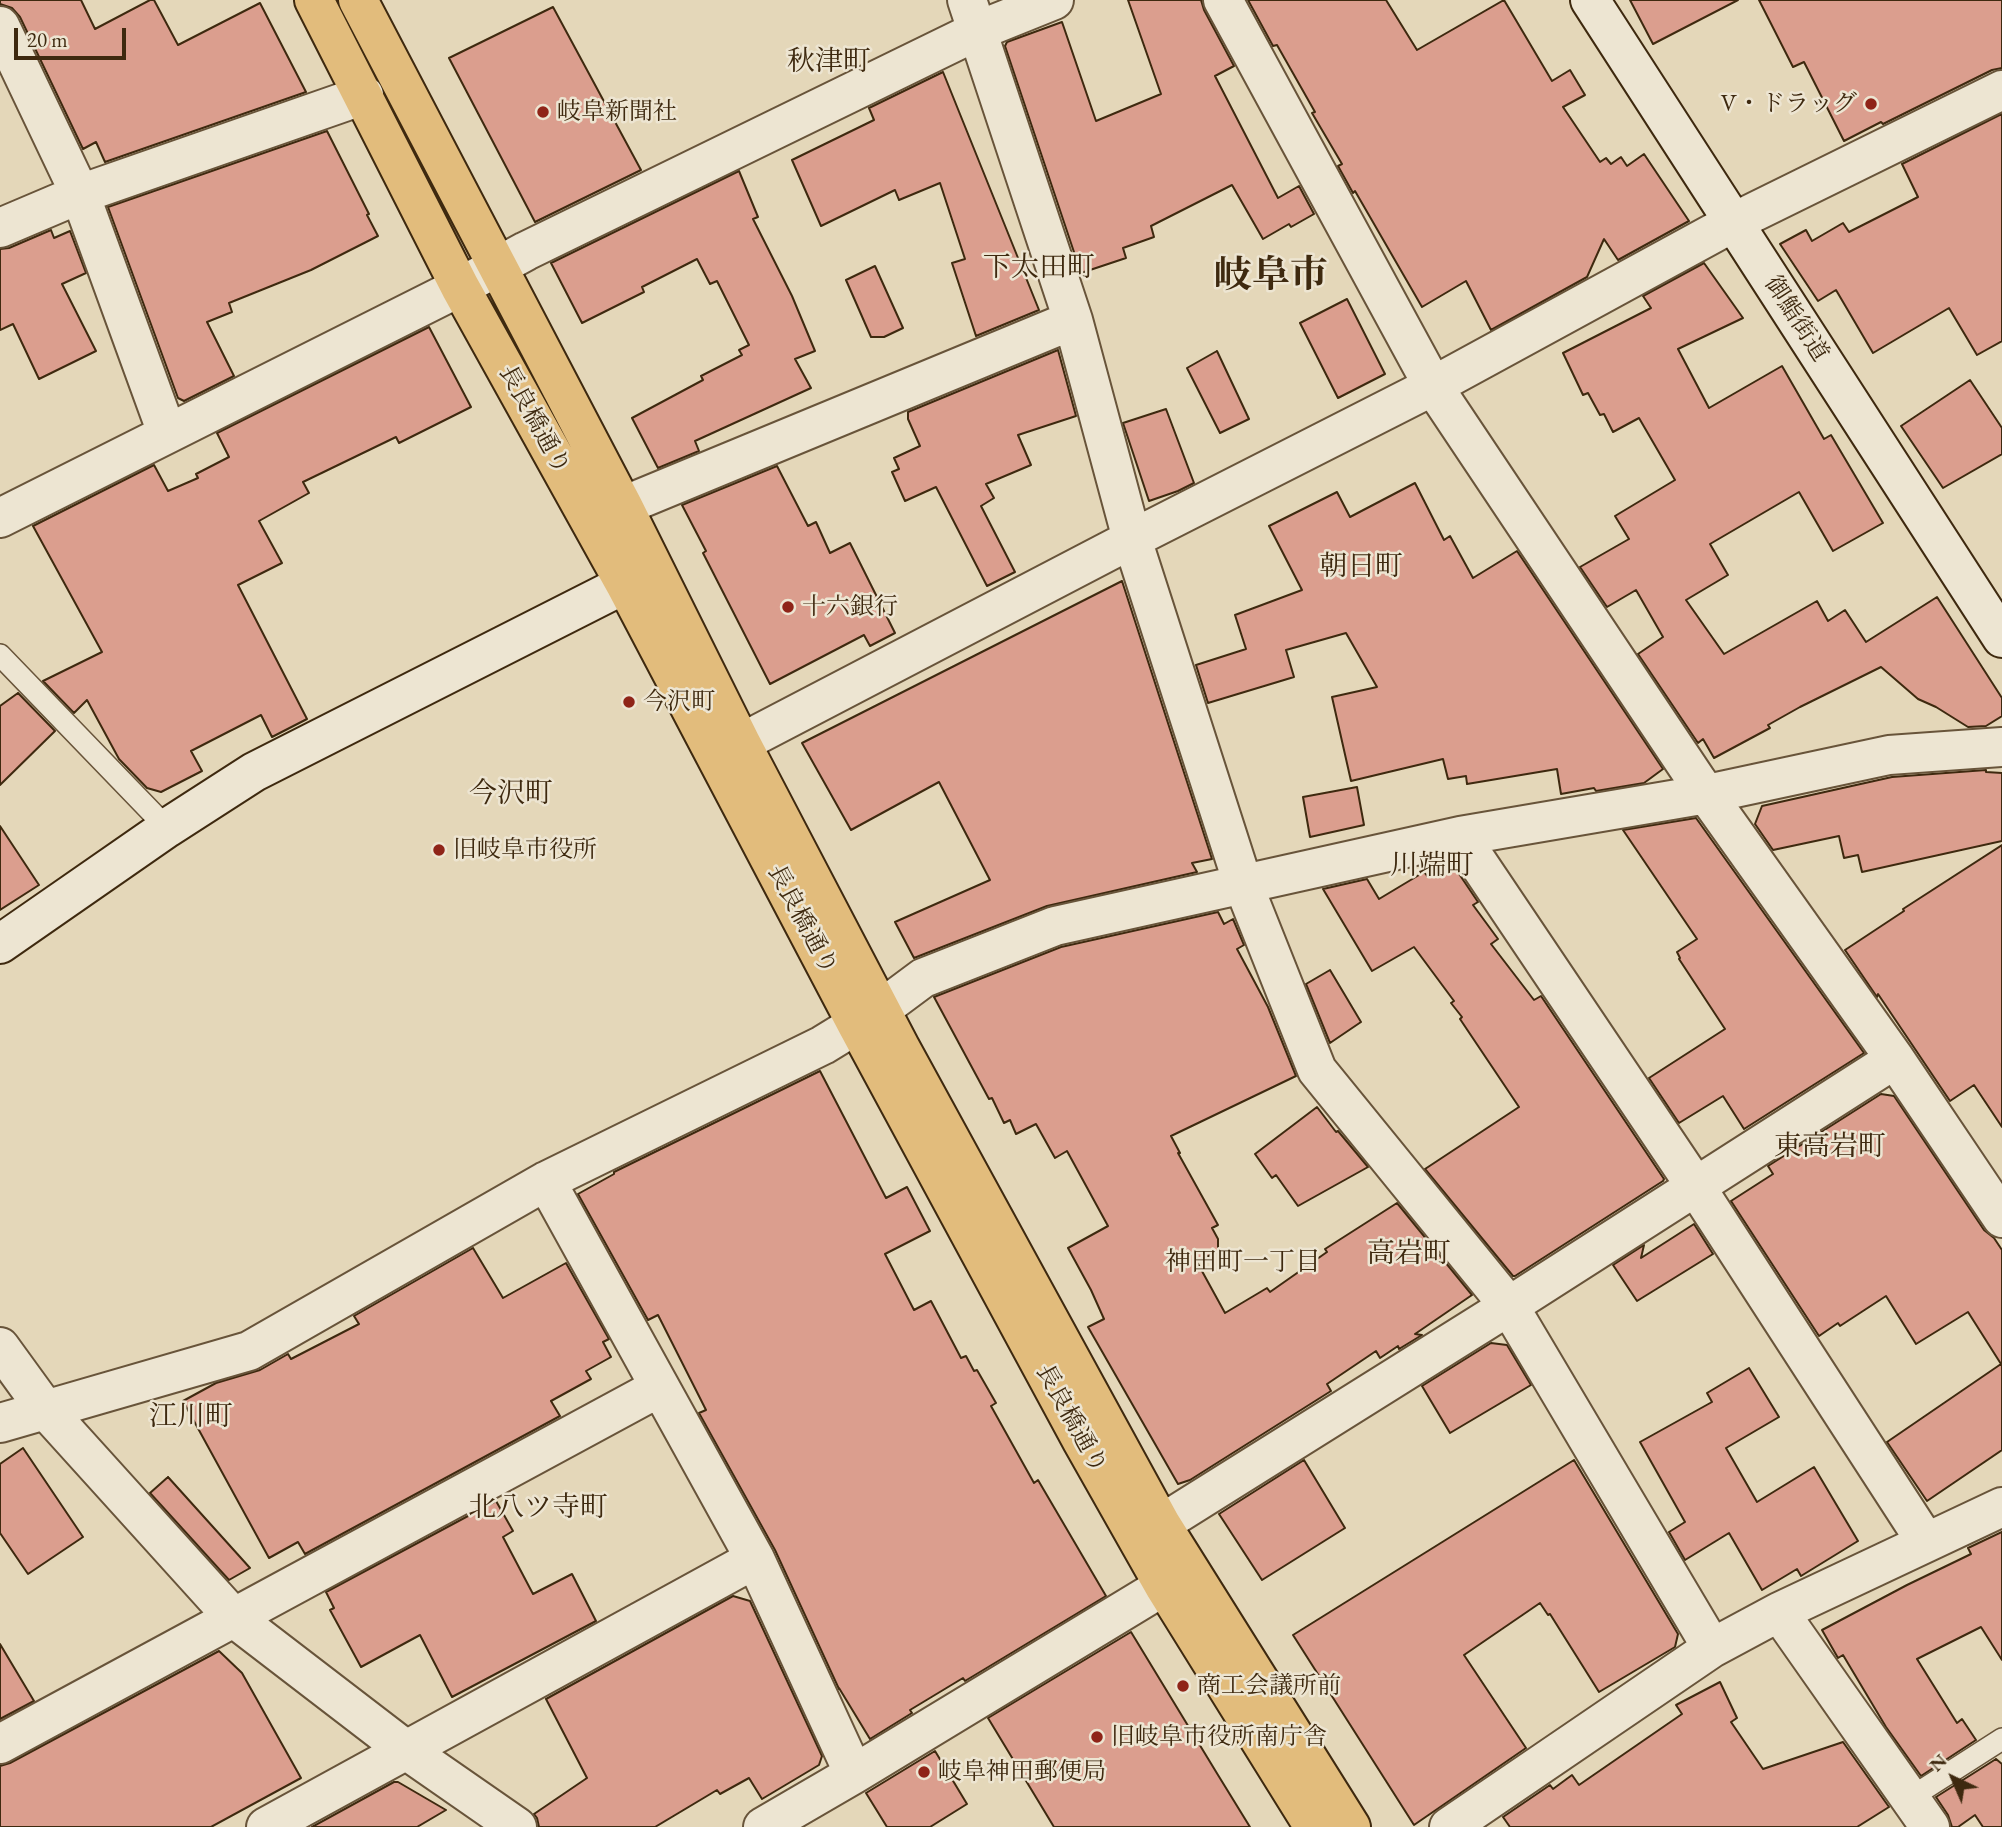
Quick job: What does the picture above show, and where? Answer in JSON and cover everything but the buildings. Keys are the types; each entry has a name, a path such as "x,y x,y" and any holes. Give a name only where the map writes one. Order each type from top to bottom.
{"highway":[{"name":"長良橋通り","path":"314,0 460,287 868,1017 1161,1524 1351,1827"},
{"name":"長良橋通り","path":"358,0 623,506 741,743 868,1017 1082,1441 1164,1586 1314,1827"}],"street":[{"path":"0,518 460,287 972,16 1054,0"},
{"path":"1223,0 1433,386 1707,794 1895,1059 2002,1218"},
{"name":"御鮨街道","path":"1590,0 2002,638"},
{"path":"972,16 1073,320 1132,539 1243,884 1317,1070 1509,1306 1712,1648"},
{"path":"0,26 80,194 167,433"},
{"path":"741,743 1433,386 1734,222 2002,90"},
{"path":"0,228 80,194 364,95"},
{"path":"623,506 1073,320"},
{"path":"0,944 167,828 254,772 625,584"},
{"path":"0,1423 249,1351 547,1181 823,1045 923,978 1055,926 1460,836 1707,794 1889,755 2002,747"},
{"path":"1460,836 1696,1186 1926,1542"},
{"path":"1161,1524 1895,1059"},
{"path":"547,1181 755,1559 854,1774"},
{"path":"0,1347 45,1409 234,1618 406,1750 517,1827"},
{"path":"0,1744 660,1387"},
{"path":"1449,1827 1712,1648 1779,1612 2002,1507"},
{"path":"266,1827 755,1559"},
{"path":"762,1827 1164,1586"},
{"path":"1779,1612 1920,1812"}],"lane":[{"path":"0,655 167,828"},
{"path":"1920,1812 2002,1739"}],"place":[{"name":"V・ドラッグ","path":"1871,104"},
{"name":"岐阜新聞社","path":"543,112"},
{"name":"十六銀行","path":"788,607"},
{"name":"今沢町","path":"629,702"},
{"name":"旧岐阜市役所","path":"439,850"},
{"name":"商工会議所前","path":"1183,1686"},
{"name":"旧岐阜市役所南庁舎","path":"1097,1737"},
{"name":"岐阜神田郵便局","path":"924,1772"}],"district":[{"name":"秋津町","path":"829,62"},
{"name":"下太田町","path":"1039,268"},
{"name":"岐阜市","path":"1271,277"},
{"name":"朝日町","path":"1361,567"},
{"name":"今沢町","path":"511,794"},
{"name":"川端町","path":"1432,866"},
{"name":"東高岩町","path":"1830,1147"},
{"name":"高岩町","path":"1409,1254"},
{"name":"神田町一丁目","path":"1243,1263"},
{"name":"江川町","path":"191,1417"},
{"name":"北八ツ寺町","path":"538,1508"}]}
